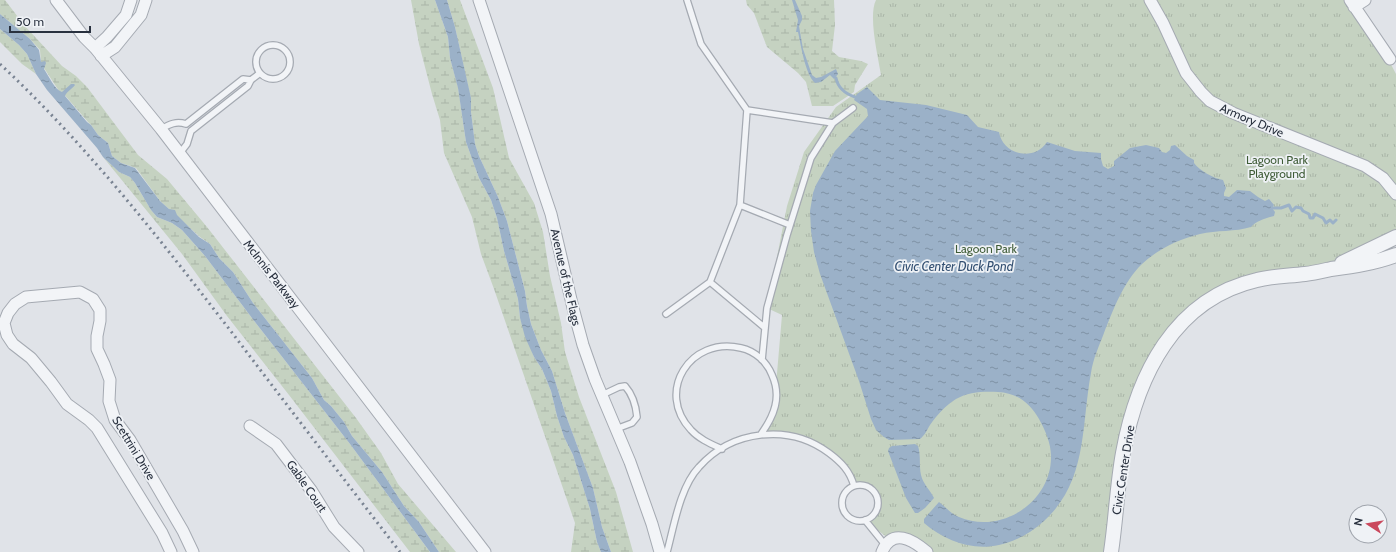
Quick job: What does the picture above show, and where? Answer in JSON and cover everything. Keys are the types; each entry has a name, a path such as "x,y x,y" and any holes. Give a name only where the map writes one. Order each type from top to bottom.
{"street":[{"name":"McInnis Parkway","path":"56,0 84,37 98,52 180,153 485,552"},
{"path":"98,52 106,37 126,15 131,0"},
{"path":"98,52 115,47 141,15 146,0"},
{"name":"Avenue of the Flags","path":"479,0 551,214 578,326 589,363 630,462 652,524 660,552"},
{"name":"Armory Drive","path":"1150,0 1163,23 1186,73 1200,92 1210,101 1233,113 1365,166 1382,178 1396,194"},
{"path":"1365,0 1352,4 1390,59"},
{"name":"Civic Center Drive","path":"1329,270 1396,237"},
{"name":"Civic Center Drive","path":"1111,552 1118,487 1127,432 1148,374 1177,326 1207,300 1230,288 1257,280 1309,274 1368,263 1396,255"},
{"name":"Scettrini Drive","path":"171,552 162,533 97,428 89,420 67,404 31,358 13,344 7,336 4,323 8,313 15,304 26,297 80,292 93,299 100,310 97,349 110,380 109,401 115,420 130,440 183,531 193,552"},
{"name":"Gable Court","path":"250,426 276,444 311,490 334,527 358,552"},
{"path":"884,549 894,539 903,538 917,542 927,552"}],"lane":[{"path":"666,314 710,282 740,205 747,110 701,44 687,0"},
{"path":"276,45 282,47 286,51 290,57 290,64 284,75 272,79 260,73 257,67 257,60 263,49 276,45"},
{"path":"180,153 187,144 191,131 248,86 251,80 260,73"},
{"path":"186,124 244,79 251,80"},
{"path":"762,360 767,308 790,225 811,158 833,123 853,108"},
{"path":"747,110 833,123"},
{"path":"161,129 172,123 179,122 186,124 191,131"},
{"path":"740,205 790,225"},
{"path":"710,282 765,328"},
{"path":"722,449 697,436 691,431 679,411 676,396 682,374 690,361 695,356 710,348 727,346 744,349 762,360 770,371 777,394 774,411 761,434"},
{"path":"602,395 619,387 625,386 630,392 637,417 632,423 616,429"},
{"path":"667,552 681,502 688,484 700,466 722,449 742,439 761,434 774,434 804,439 823,448 844,466 850,474 854,486"},
{"path":"859,485 868,487 877,498 878,502 876,512 865,520 856,521 851,519 842,509 844,495 854,486 859,485"},
{"path":"865,520 884,549"}],"green space":[{"path":"0,0 5,0 24,25 62,66 76,76 87,87 138,155 167,179 207,227 356,418 381,453 398,484 456,552 439,552 419,522 404,506 382,472 352,436 344,422 324,400 312,378 253,303 233,272 219,258 210,244 200,237 160,201 136,168 121,163 112,156 108,143 98,135 62,92 59,91 41,62 40,50 30,39 0,14"},
{"path":"411,0 435,0 448,37 450,58 458,87 466,142 479,178 491,200 497,218 504,251 518,299 520,318 534,357 542,369 551,391 557,416 564,437 573,455 590,509 597,542 601,552 571,552 575,523 481,254 472,217 444,153 440,120 419,44"},
{"path":"447,0 460,0 493,88 509,158 534,203 543,232 550,276 561,323 565,352 579,397 616,492 633,552 611,552 602,527 593,488 565,413 552,371 541,350 531,324 525,291 507,221 475,144 471,100 455,27"},
{"path":"746,0 834,0 835,25 832,51 839,57 861,61 868,64 855,85 854,92 833,106 812,106 806,82 798,73 767,47 754,13 747,5"},
{"name":"Lagoon Park","path":"876,0 1348,0 1385,53 1396,74 1396,235 1349,258 1284,276 1196,308 1142,388 1111,552 927,552 889,539 865,520 872,516 876,510 878,504 877,498 874,492 869,488 854,486 844,466 804,439 761,434 771,419 776,385 782,315 767,308 787,206 804,152 836,107 881,75 873,26"},
{"path":"0,29 27,54 36,74 22,64 0,42"},
{"path":"103,157 119,172 130,177 157,217 172,223 182,230 205,256 350,444 430,552 410,552 227,316 182,254"}],"water":[{"path":"435,0 447,0 455,27 471,98 471,112 475,144 507,221 525,291 531,324 541,350 552,371 565,413 593,488 602,527 611,552 601,552 597,542 590,509 573,455 564,437 557,416 551,391 542,369 534,357 525,337 520,318 518,299 504,251 497,218 491,200 479,178 466,142 458,88 450,58 448,37"},
{"path":"792,0 795,0 802,16 799,26 803,49 812,75 816,78 821,77 836,69 838,74 834,79 830,75 821,82 815,83 812,79 804,59 798,32 796,32 798,20"},
{"path":"0,14 30,39 39,50 41,62 45,61 46,63 44,69 59,90 62,92 71,84 75,85 65,96 98,135 108,143 112,156 121,163 135,168 160,201 169,209 175,210 177,215 199,237 210,244 219,258 233,272 253,303 312,378 324,400 344,422 352,436 382,472 404,506 419,522 439,552 430,552 350,444 205,256 182,230 172,223 157,217 130,177 119,172 103,157 47,90 36,74 27,54 0,29"},
{"name":"Civic Center Duck Pond","path":"867,87 880,100 926,105 967,115 978,127 999,132 1006,146 1013,151 1020,153 1027,154 1035,152 1047,142 1075,151 1101,153 1103,166 1108,169 1114,166 1114,161 1130,148 1146,145 1159,148 1162,152 1166,153 1170,150 1171,146 1175,145 1194,160 1194,163 1203,171 1211,176 1223,180 1226,188 1224,196 1229,197 1237,190 1250,191 1265,201 1269,199 1274,205 1272,208 1275,212 1274,216 1258,221 1251,227 1239,230 1206,233 1184,239 1169,245 1155,254 1142,264 1136,271 1124,287 1115,306 1095,358 1088,393 1080,452 1076,471 1068,488 1058,505 1044,521 1029,533 999,545 979,547 959,543 932,529 924,523 924,519 939,502 956,516 975,521 991,522 1007,518 1021,510 1033,500 1043,487 1049,473 1051,456 1047,437 1035,413 1022,400 1011,394 998,392 976,392 956,399 949,404 942,410 920,439 889,440 884,437 876,430 871,419 859,381 820,274 814,252 811,231 810,211 813,193 835,151 868,116 867,109 854,100 857,94"},
{"path":"915,444 919,449 920,472 922,478 934,498 918,513 915,513 906,498 888,451 892,446"}],"waterway":[{"path":"836,78 843,90 855,97"},
{"path":"1272,208 1281,208 1289,205 1292,211 1296,207 1301,208 1309,214 1310,218 1313,218 1315,214 1323,218 1326,223 1330,220 1333,223 1336,220"}],"railway":[{"path":"0,64 32,95 92,159 176,260 400,552"}],"park label":[{"name":"Lagoon Park Playground","path":"1277,166"}]}
